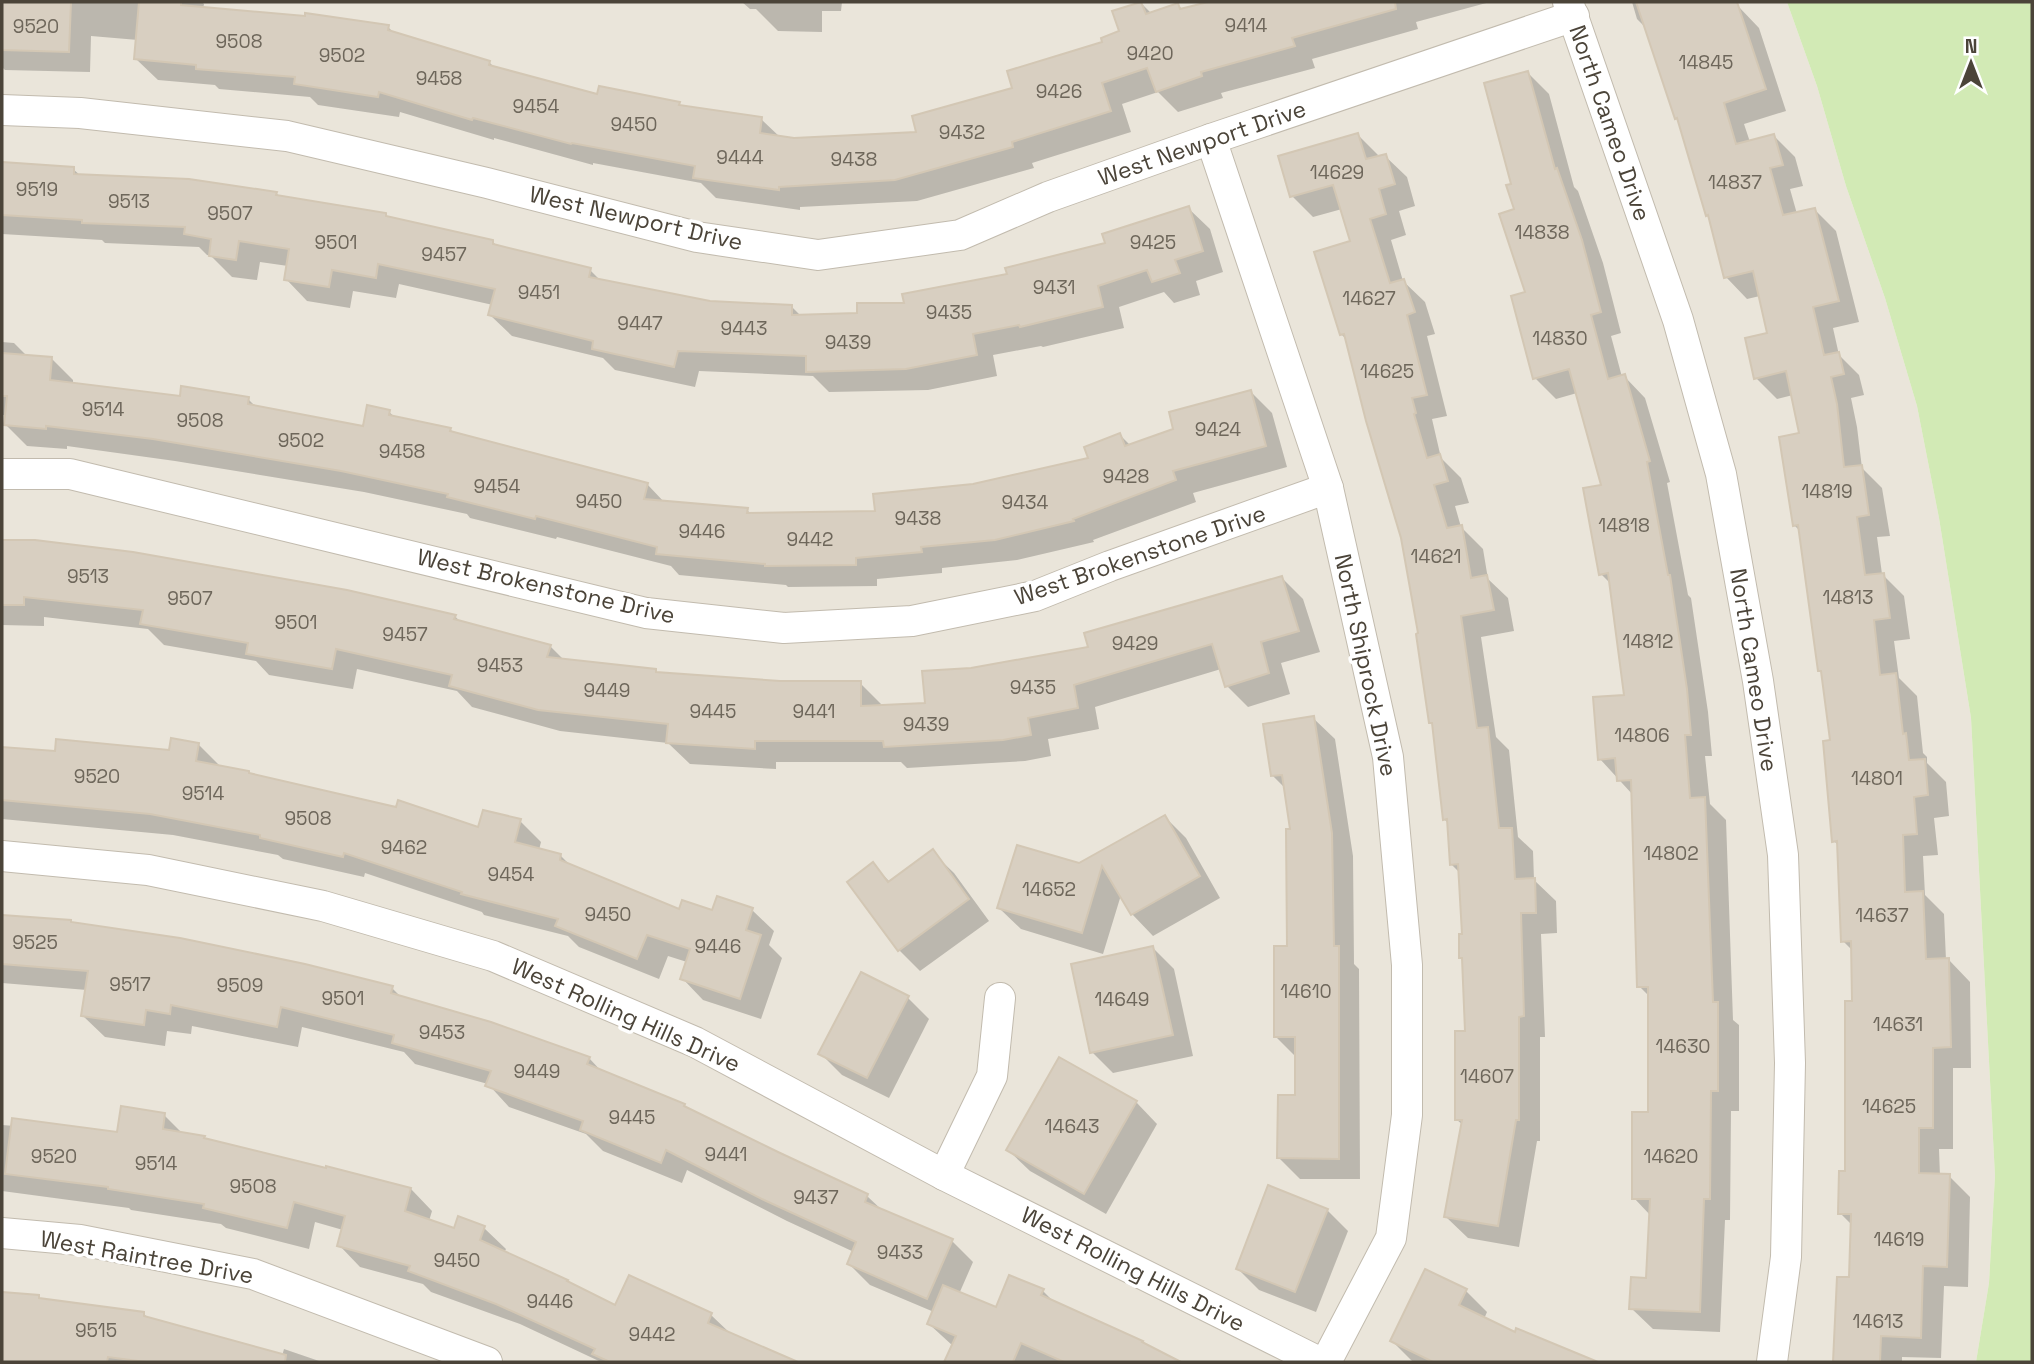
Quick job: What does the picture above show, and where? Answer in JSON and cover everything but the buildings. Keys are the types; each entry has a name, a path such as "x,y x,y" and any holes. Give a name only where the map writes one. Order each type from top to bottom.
{"street":[{"name":"West Newport Drive","path":"2,110 80,113 287,136 487,183 697,237 818,255 960,235 1048,197 1571,9"},
{"name":"North Cameo Drive","path":"1571,9 1678,320 1721,474 1758,681 1783,855 1790,1063 1786,1257 1772,1362"},
{"name":"North Shiprock Drive","path":"1211,139 1328,488 1388,757 1407,965 1407,1115 1391,1238 1326,1362"},
{"name":"West Brokenstone Drive","path":"2,474 70,474 646,613 784,628 912,621 1035,596 1110,566 1328,488"},
{"name":"West Rolling Hills Drive","path":"2,856 148,870 323,906 494,956 695,1042 944,1175 1319,1362"},
{"path":"944,1175 992,1076 1000,998"},
{"name":"West Raintree Drive","path":"2,1233 80,1240 253,1274 487,1362"}],"shaded area":[{"path":"2,2 1787,2 1817,86 1846,186 1885,298 1917,406 1939,518 1971,718 1995,1176 1989,1283 1976,1362 2,1362"}],"green space":[{"path":"1787,2 2032,2 2032,1362 1976,1362 1989,1283 1995,1176 1971,718 1939,518 1917,406 1885,298 1846,186 1817,86"}]}
